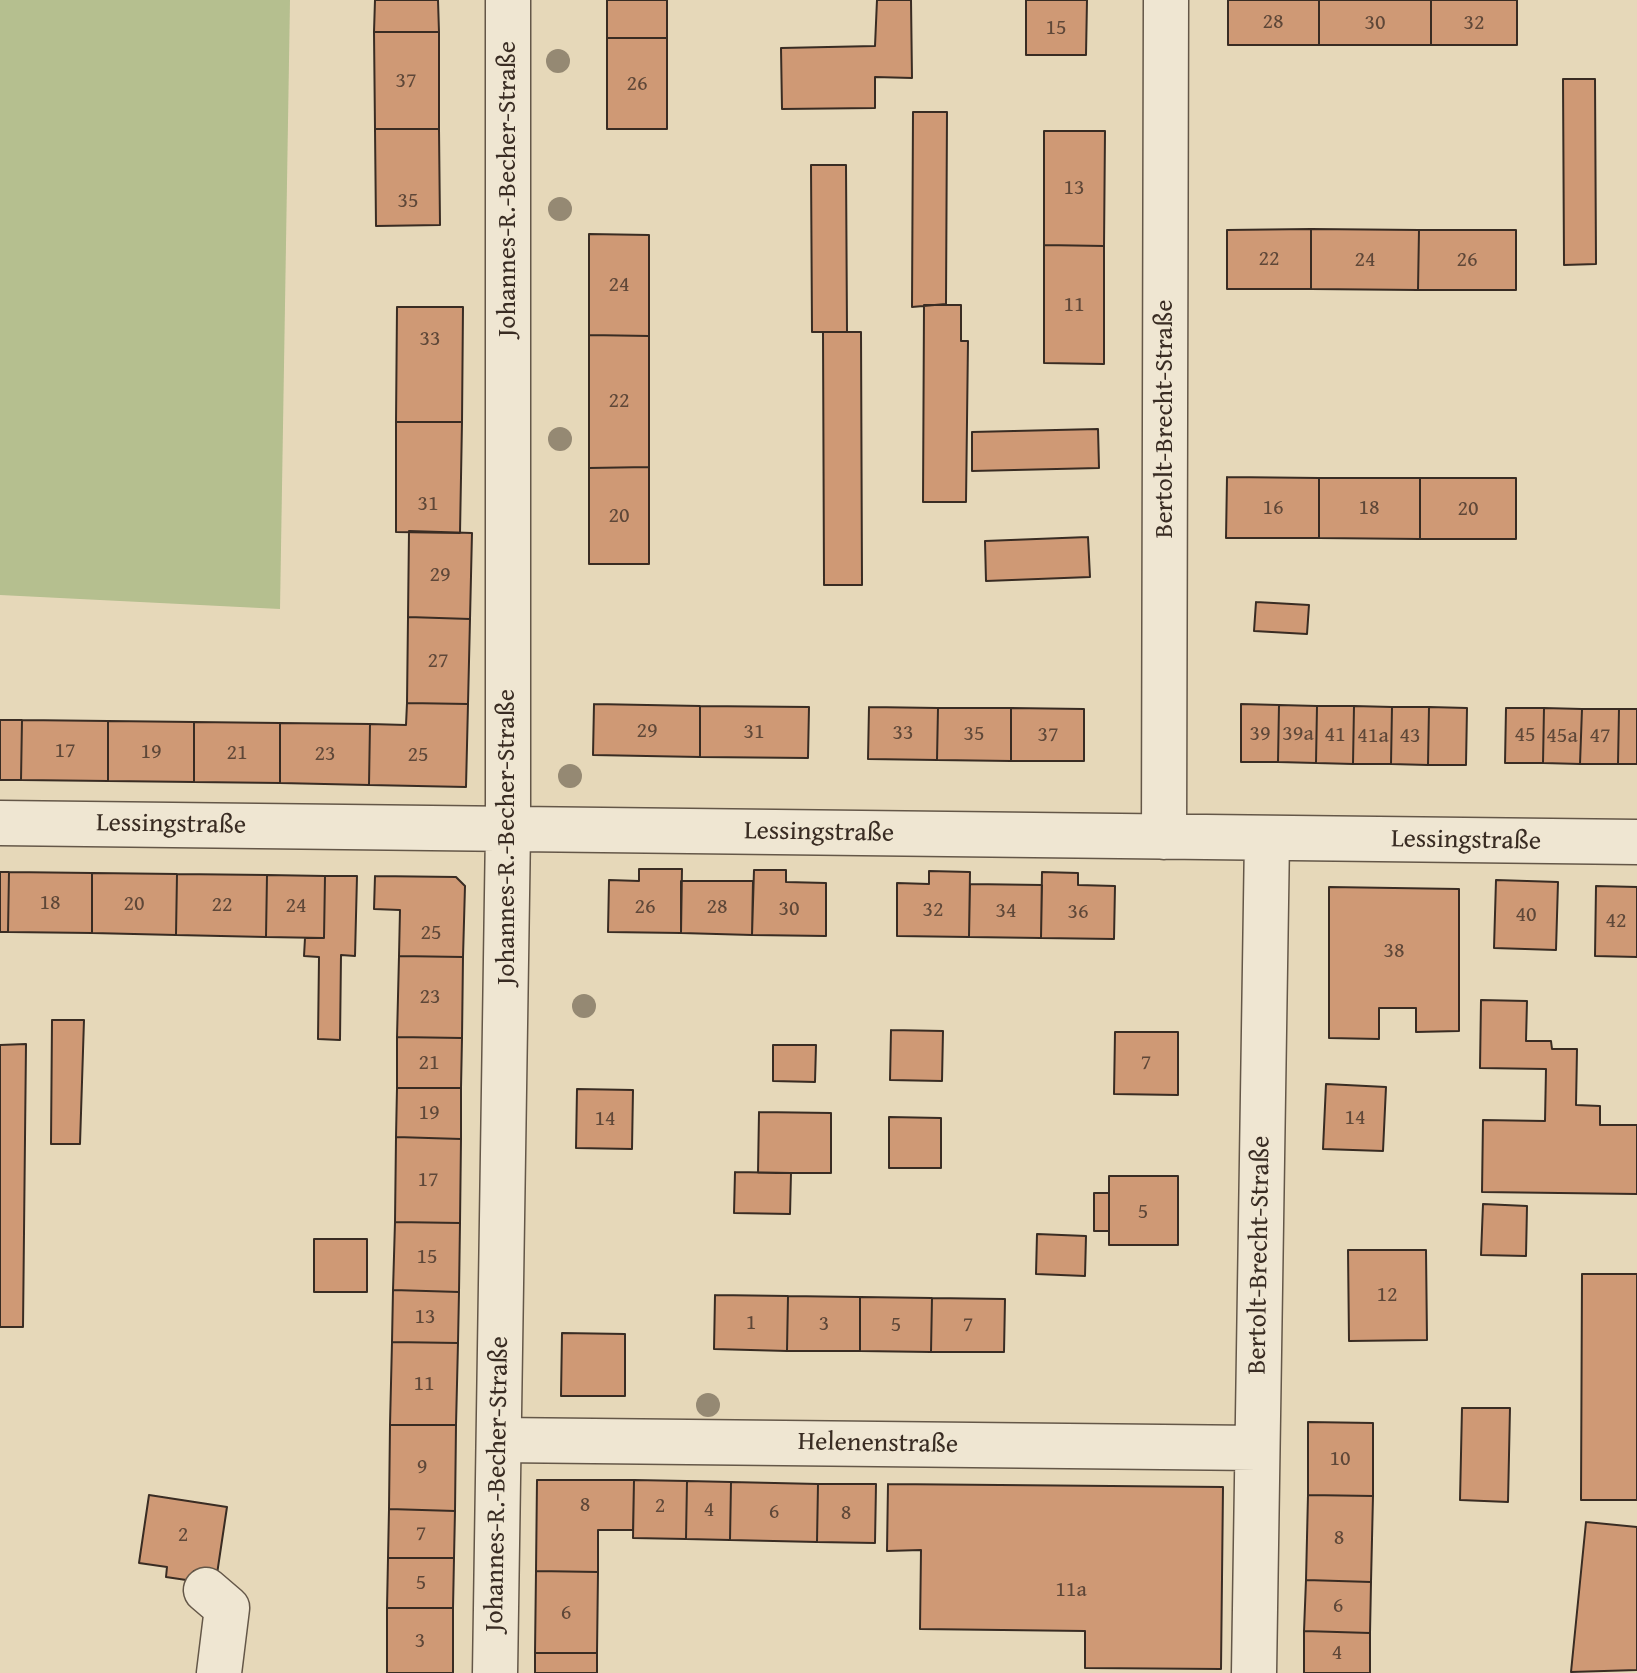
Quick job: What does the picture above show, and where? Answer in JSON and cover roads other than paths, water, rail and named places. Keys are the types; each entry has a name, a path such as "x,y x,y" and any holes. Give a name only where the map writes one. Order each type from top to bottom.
{"street":[{"name":"Johannes-R.-Becher-Straße","path":"495,1673 508,830 508,0"},
{"name":"Bertolt-Brecht-Straße","path":"1164,837 1166,0"},
{"name":"Lessingstraße","path":"0,823 1637,842"},
{"name":"Bertolt-Brecht-Straße","path":"1254,1673 1267,838"},
{"name":"Helenenstraße","path":"499,1440 1257,1448"},
{"path":"206,1590 227,1608 219,1673"}]}
